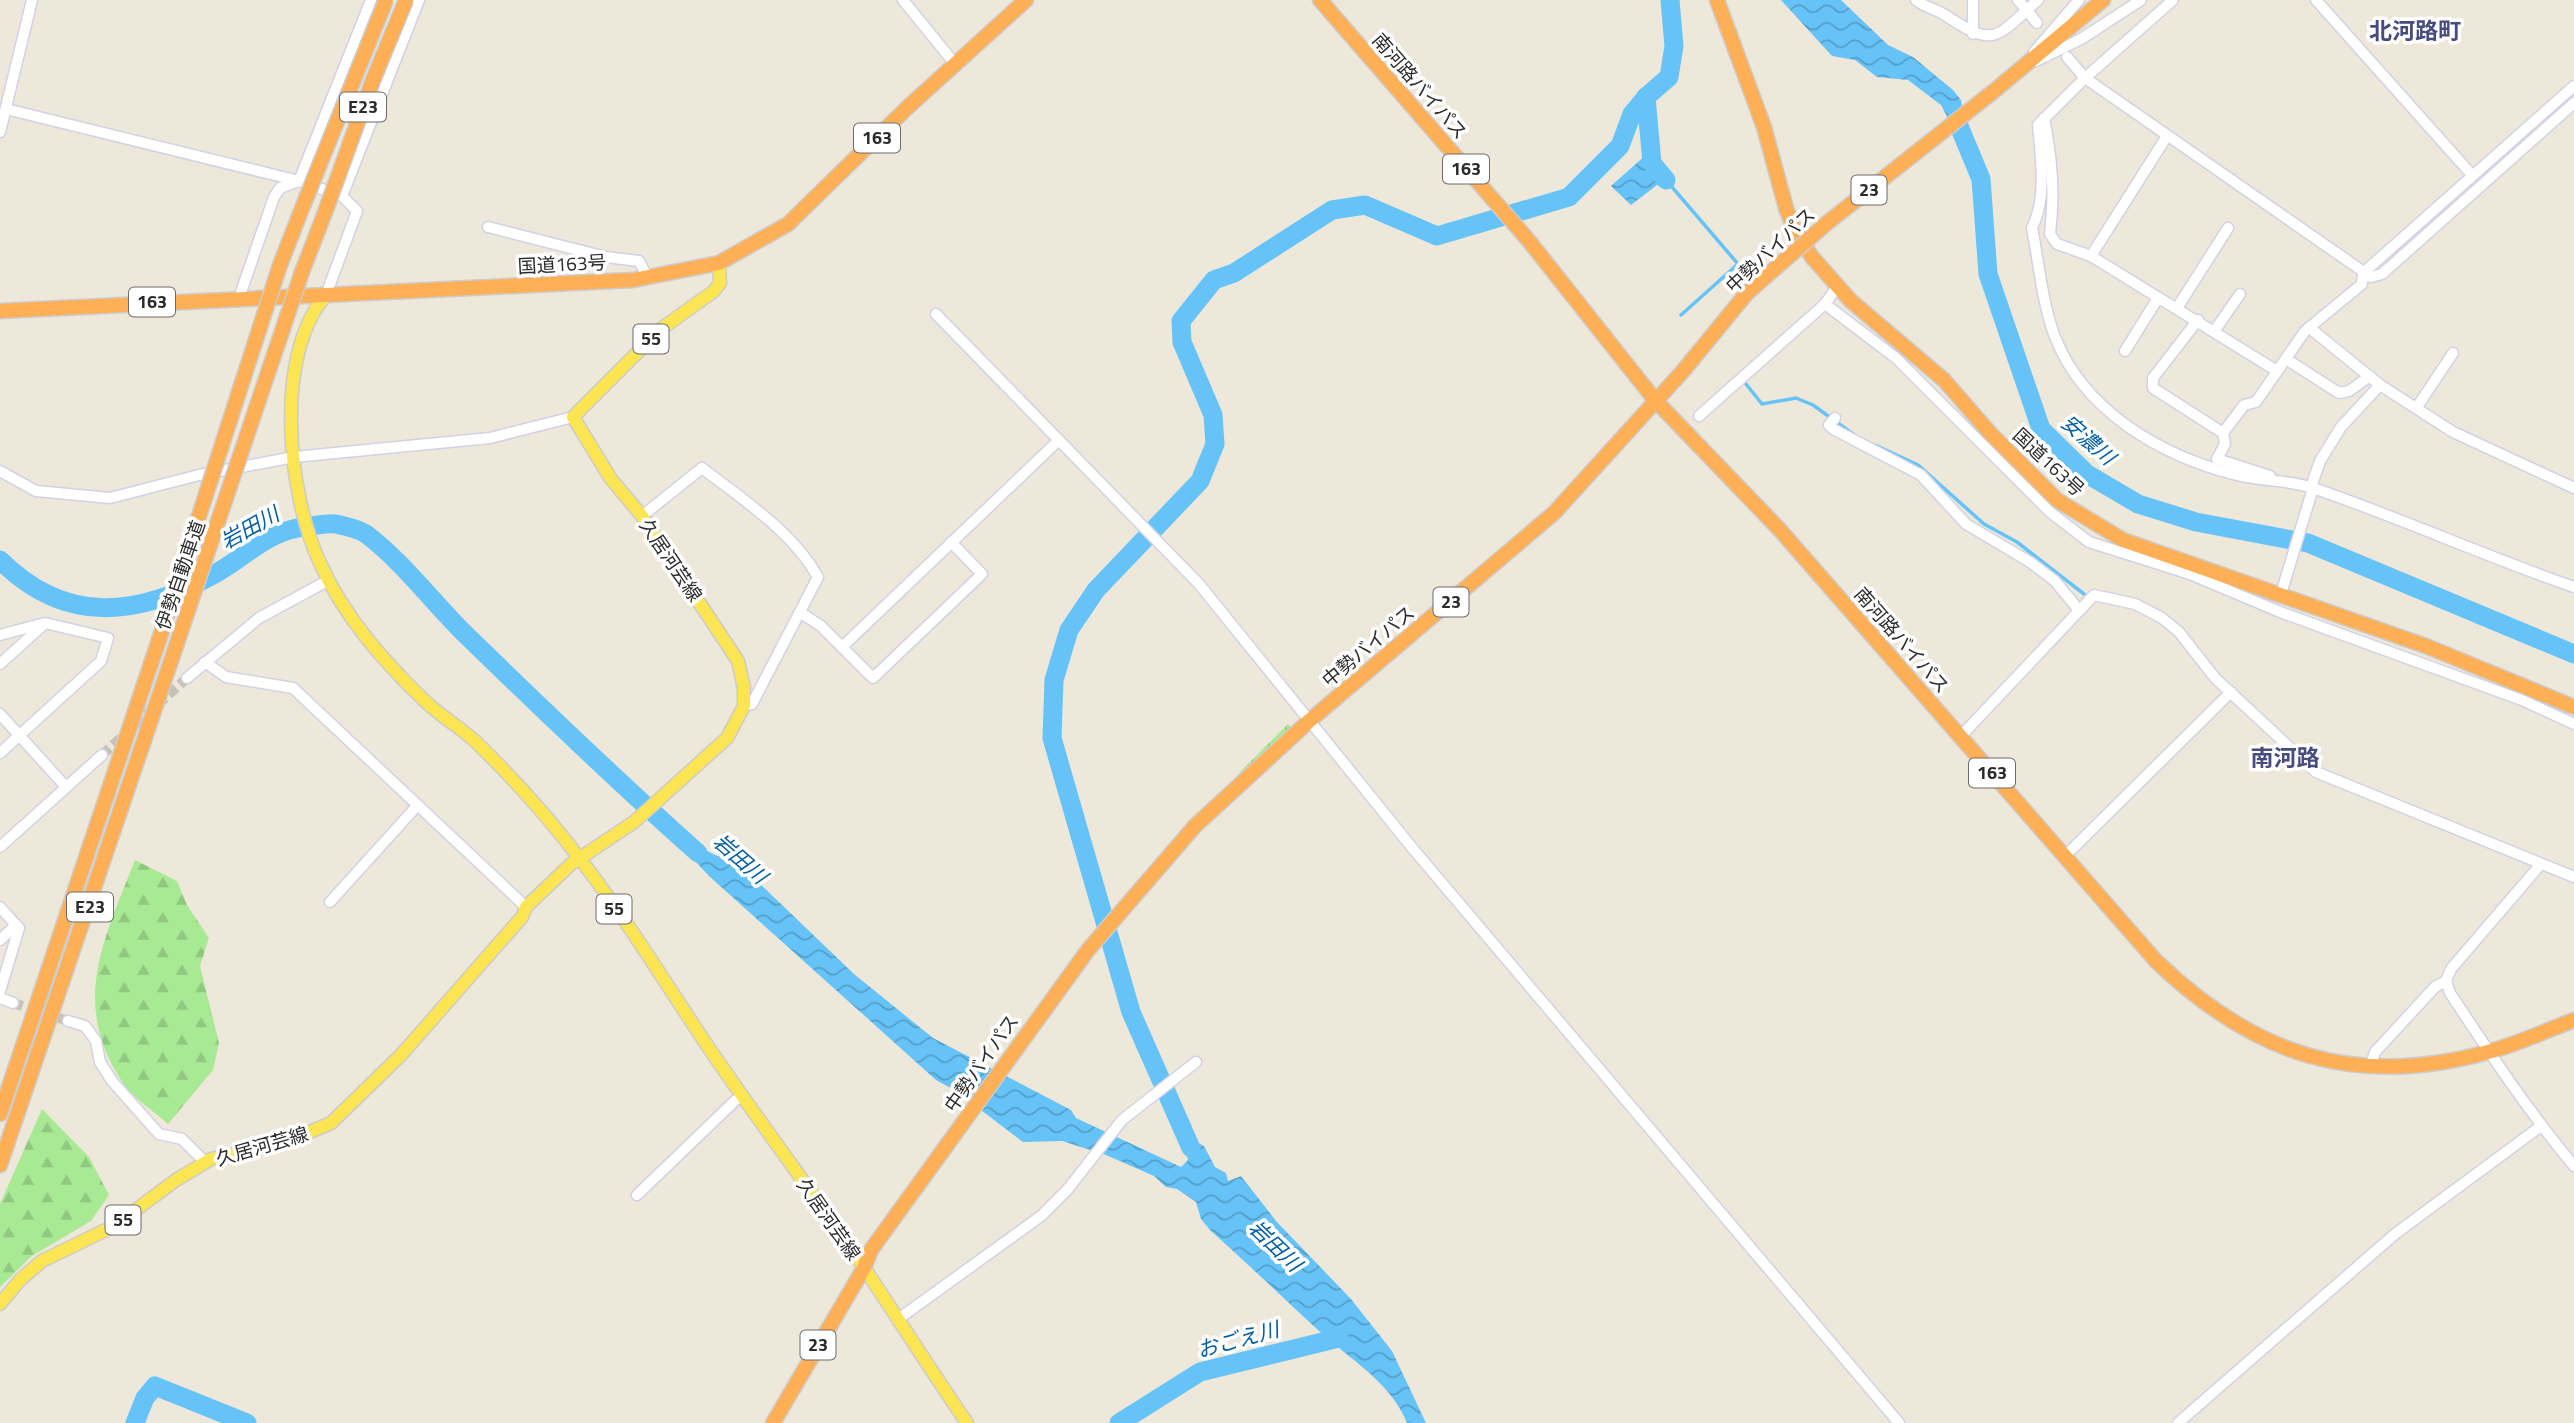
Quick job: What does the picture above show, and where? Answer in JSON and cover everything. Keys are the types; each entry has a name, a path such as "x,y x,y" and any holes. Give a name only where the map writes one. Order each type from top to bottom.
{"highway":[{"name":"伊勢自動車道","path":"0,1114 159,640 280,265 386,0"},
{"name":"伊勢自動車道","path":"0,1166 302,272 373,80 406,0"},
{"name":"国道163号","path":"0,311 648,278 719,262 758,243 797,216 955,64 1026,0"},
{"name":"南河路バイパス","path":"1320,0 1528,241 1655,400 1780,530 2156,961 2214,1012 2271,1043 2329,1061 2370,1068 2411,1066 2489,1052 2574,1020"},
{"name":"国道163号","path":"1717,0 1764,127 1794,229 1812,257 1837,287 1934,370 2036,481 2073,512 2123,540 2283,588 2574,706"},
{"name":"中勢バイパス","path":"773,1423 864,1268 871,1250 1088,950 1135,892 1195,826 1308,722 1554,513 1747,293 1827,223 1994,91 2103,0"}],"main road":[{"name":"55","path":"573,417 661,329 715,291 720,283 719,262"},
{"name":"久居河芸線","path":"326,295 311,314 300,351 294,394 294,463 302,513 320,565 349,616 380,654 429,705 483,749 580,859 741,1095 864,1268 967,1423"},
{"name":"久居河芸線","path":"0,1304 20,1280 42,1261 114,1226 176,1180 211,1159 284,1143 331,1123 401,1055 522,917 526,907 570,864 634,822 727,738 744,706 743,677 731,649 642,516 611,479 573,417"}],"street":[{"path":"0,132 32,0"},
{"path":"239,298 274,197 281,188 299,181 371,0"},
{"path":"342,196 419,0"},
{"path":"904,0 955,64"},
{"path":"1916,0 1938,10 1973,34 1991,37 2006,28 2038,0"},
{"path":"1973,0 1973,34"},
{"path":"2018,0 2037,23"},
{"path":"2018,70 2079,0"},
{"path":"2018,70 2081,39 2141,0"},
{"path":"2173,0 2085,78 2038,125 2040,188 2038,215 2032,228 2052,326 2069,363 2109,411 2154,444 2173,454 2234,475 2292,482"},
{"path":"2316,0 2472,175"},
{"path":"2067,57 2085,78 2371,277 2382,274 2574,103"},
{"path":"2223,433 2244,405 2256,402 2305,331 2311,329 2362,284 2363,273 2574,86"},
{"path":"6,109 299,181 342,196 357,211 326,295"},
{"path":"2044,118 2053,163 2054,215 2050,234 2057,244 2091,256 2215,330 2277,371"},
{"path":"2091,256 2167,136"},
{"path":"488,227 606,257 639,261 648,278"},
{"path":"2177,309 2228,228"},
{"path":"1699,416 1825,304 1837,287"},
{"path":"2215,330 2240,294"},
{"path":"2125,351 2158,298"},
{"path":"1825,304 1896,358 2050,512 2089,542 2190,574 2280,612 2522,700 2574,724"},
{"path":"936,314 1199,584 1308,722 1899,1423"},
{"path":"2198,320 2153,378 2153,388 2223,433 2225,444 2217,459 2312,489 2574,587"},
{"path":"2311,329 2381,385 2453,432 2574,488"},
{"path":"2417,407 2453,353"},
{"path":"2286,359 2339,393 2349,391 2370,376"},
{"path":"2283,588 2320,461 2341,427 2381,385"},
{"path":"0,471 36,491 110,498 199,475 490,439 573,417"},
{"path":"1832,421 1921,475 1966,524 2037,567 2063,590 2078,609"},
{"path":"842,647 1059,440"},
{"path":"642,516 702,468 747,501 809,562 818,577 752,704 744,706"},
{"path":"801,612 821,626 873,678 982,575 951,542"},
{"path":"187,678 259,618 329,580"},
{"path":"1961,736 2094,595 2135,604 2154,612 2179,632 2215,678 2316,772 2574,877"},
{"path":"0,635 45,623 108,638 101,661 0,753"},
{"path":"0,664 45,623"},
{"path":"205,662 226,677 293,688 416,807 526,907"},
{"path":"2064,857 2231,692"},
{"path":"0,714 66,787"},
{"path":"0,847 102,755"},
{"path":"330,902 416,807"},
{"path":"2541,864 2451,968 2446,981 2450,993 2489,1052 2541,1126 2574,1166"},
{"path":"0,907 19,928 0,991"},
{"path":"0,940 16,925"},
{"path":"2370,1068 2375,1052 2435,986 2446,981"},
{"path":"0,999 13,1003"},
{"path":"68,1021 85,1026 96,1041 100,1062 112,1081 159,1134 182,1139 206,1163"},
{"path":"897,1320 1041,1216 1068,1189 1118,1124 1144,1100 1196,1062"},
{"path":"637,1195 741,1095"},
{"path":"2178,1423 2395,1234 2541,1126"}],"green space":[{"path":"1288,724 1295,736 1252,777 1239,773"},
{"path":"135,860 177,881 187,905 209,938 200,966 219,1043 213,1070 168,1124 125,1086 106,1051 97,1024 95,996 104,943"},
{"path":"42,1109 89,1157 109,1195 91,1221 32,1256 0,1287 0,1204"}],"water":[{"path":"1781,0 1841,0 1888,45 1913,57 1953,90 1961,100 1968,156 1941,105 1908,80 1877,77 1855,60 1832,56"},
{"path":"1652,136 1659,163 1670,175 1631,205 1611,186 1648,153 1644,137"},
{"path":"665,829 717,856 728,853 854,974 933,1038 1071,1110 1076,1118 1181,1167 1188,1160 1179,1116 1195,1141 1204,1146 1215,1167 1226,1173 1228,1181 1241,1176 1276,1221 1351,1299 1392,1351 1426,1423 1407,1423 1400,1408 1380,1383 1210,1230 1201,1219 1196,1202 1177,1189 1166,1187 1154,1176 1106,1155 1062,1141 1023,1142 956,1091 936,1080 709,876"}],"waterway":[{"path":"1666,180 1652,163 1646,97 1669,77 1674,46 1670,0"},
{"path":"1191,1148 1131,1012 1052,738 1054,680 1069,630 1096,590 1200,481 1215,444 1213,415 1182,342 1181,321 1214,280 1234,273 1332,210 1365,205 1437,236 1569,197 1620,146 1632,114 1646,97"},
{"name":"安濃川","path":"1956,119 1981,179 1988,274 2041,429 2087,474 2138,504 2196,522 2308,543 2574,654"},
{"path":"1666,180 1738,264 1681,315"},
{"path":"1746,384 1762,404 1796,398 1813,405 1853,434"},
{"path":"1875,445 1918,465 1984,524 2017,542 2084,594"},
{"name":"岩田川","path":"0,560 25,581 50,596 102,608 129,606 157,600 185,589 225,568 270,538 295,528 330,524 360,531 392,556 492,660 698,853"},
{"name":"おごえ川","path":"1119,1423 1200,1372 1339,1338"},
{"name":"おごえ川","path":"135,1423 145,1398 155,1386 247,1423"}],"tunnel":[{"path":"102,755 187,678"},
{"path":"13,1003 68,1021"}],"district":[{"name":"北河路町","path":"2415,31"},
{"name":"南河路","path":"2285,758"}]}
